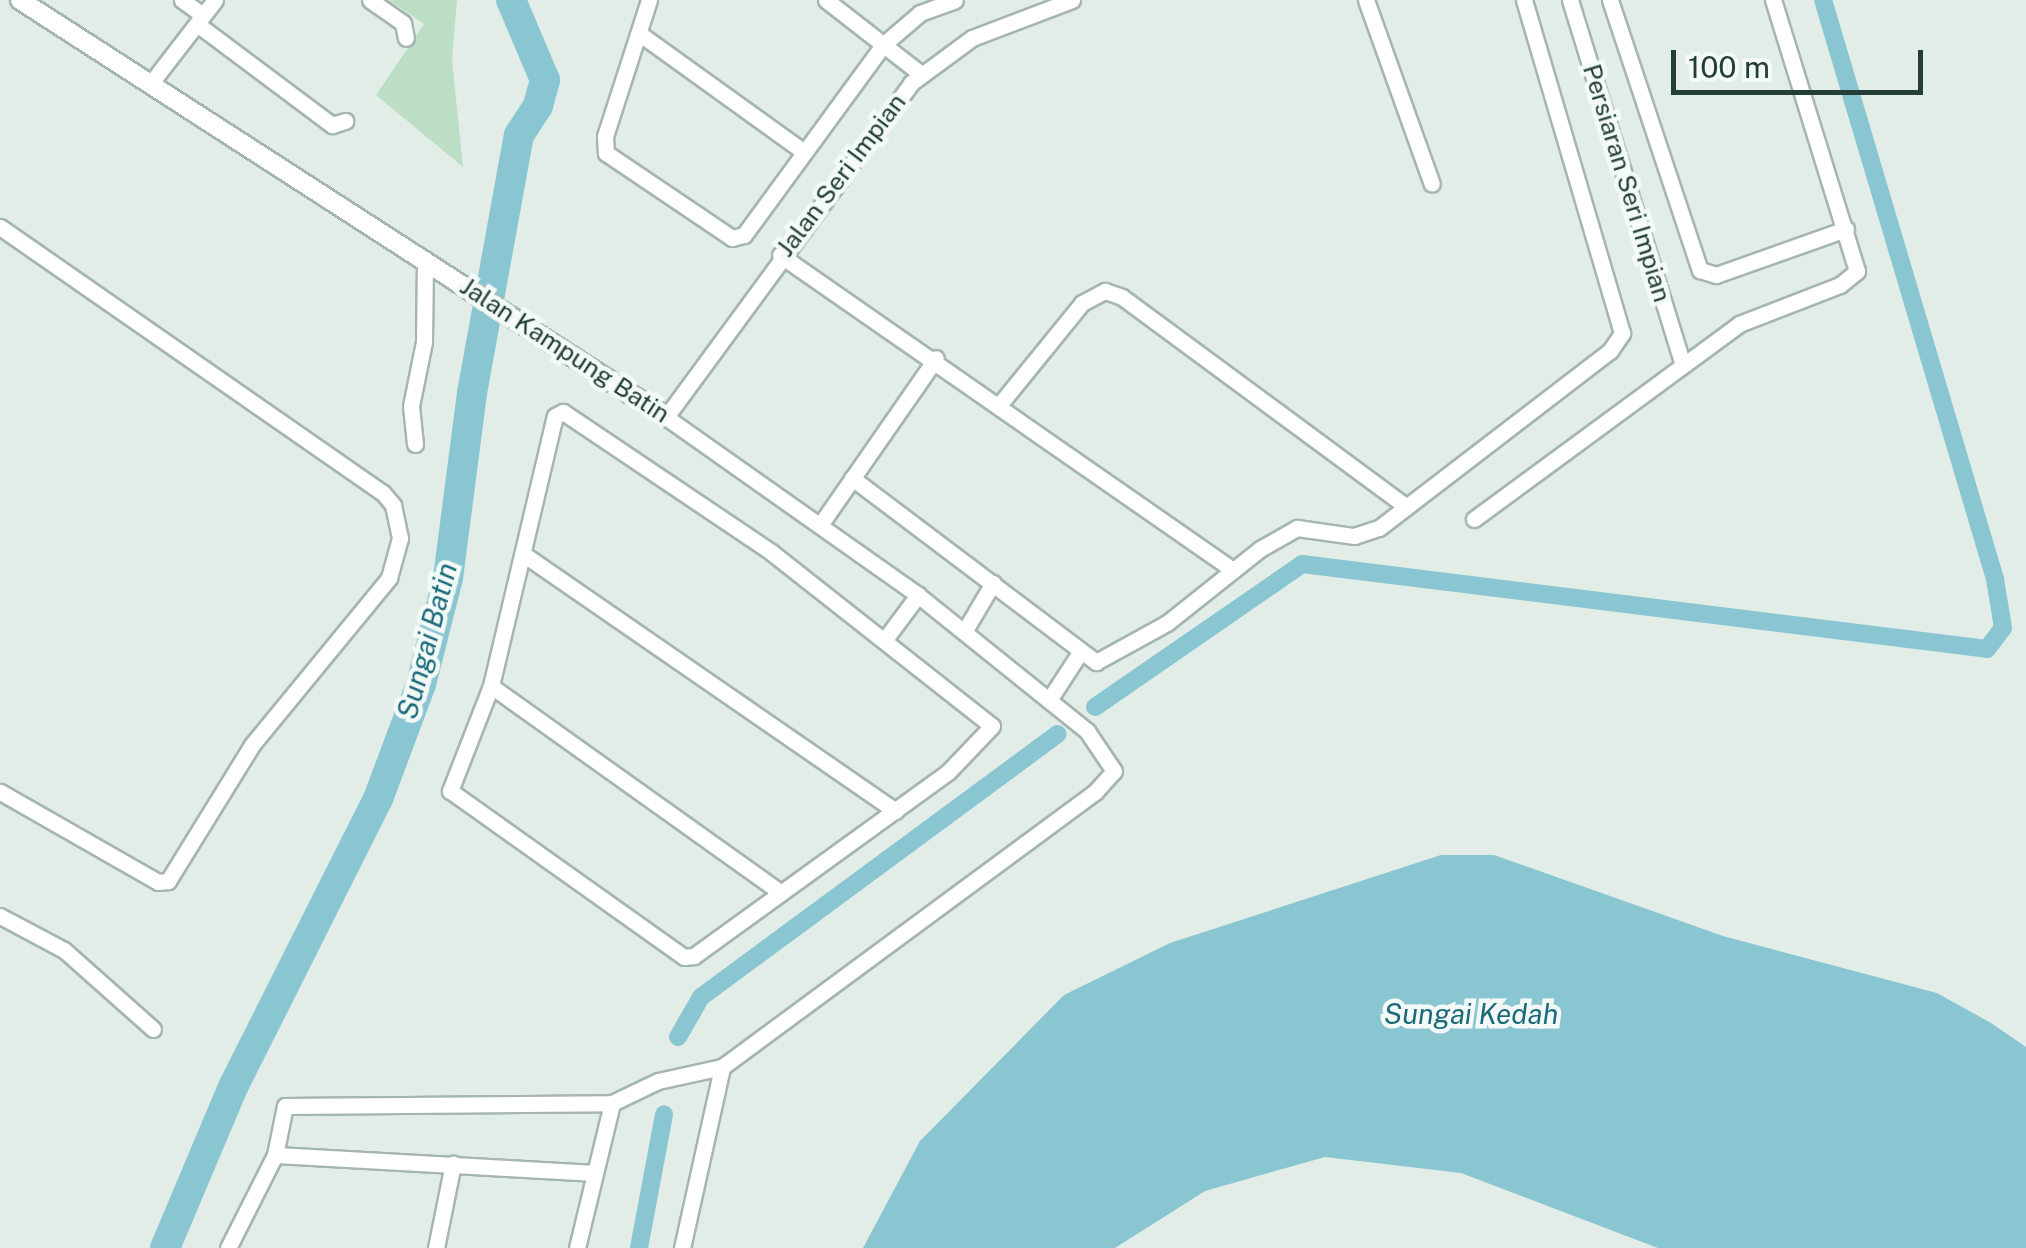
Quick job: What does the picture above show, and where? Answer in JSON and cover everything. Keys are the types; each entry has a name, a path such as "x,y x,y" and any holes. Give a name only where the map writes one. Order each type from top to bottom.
{"street":[{"name":"Jalan Kampung Batin","path":"20,0 666,417 918,595 1087,731 1111,760 1107,782 722,1067"},
{"path":"182,0 200,20 332,125 346,121"},
{"path":"151,82 214,0"},
{"path":"370,0 403,22 406,38"},
{"path":"649,0 604,136 606,153 732,238 744,235 884,44 920,13 954,0"},
{"path":"826,0 920,74"},
{"name":"Jalan Seri Impian","path":"666,417 780,255 920,74 972,38 1072,0"},
{"path":"1366,0 1432,184"},
{"path":"852,478 1079,654 1096,662 1114,657 1297,528 1368,534 1610,351 1622,333 1524,0"},
{"name":"Persiaran Seri Impian","path":"1570,0 1683,365"},
{"path":"1610,0 1700,270 1716,274 1846,229"},
{"path":"1474,519 1754,316 1852,278 1859,265 1774,0"},
{"path":"640,34 803,151"},
{"path":"0,227 383,493 393,504 400,538 389,578 252,745 168,881 158,882 0,792"},
{"path":"780,255 936,358 1233,570"},
{"path":"415,444 411,406 424,342 426,259"},
{"path":"1000,404 1082,303 1105,291 1122,297 1404,506"},
{"path":"820,525 936,358"},
{"path":"562,412 886,638 992,726 948,772 704,950 684,957 456,800 449,784 490,686 526,556 536,490 555,416 562,412"},
{"path":"526,556 896,810"},
{"path":"964,632 992,583"},
{"path":"886,638 918,595"},
{"path":"1049,700 1079,654"},
{"path":"490,686 780,892"},
{"path":"0,916 64,950 154,1029"},
{"path":"228,1248 276,1155 285,1106 612,1104 669,1078 722,1067 682,1248"},
{"path":"577,1248 592,1173 612,1104"},
{"path":"276,1155 592,1173"},
{"path":"436,1248 454,1164"}],"green space":[{"path":"389,0 457,0 452,60 463,167 376,95 424,24"}],"water":[{"name":"Sungai Kedah","path":"1441,855 1494,855 1723,936 1937,993 1991,1023 2026,1047 2026,1248 1658,1248 1461,1173 1325,1157 1205,1191 1115,1248 863,1248 920,1141 1064,995 1170,943"}],"waterway":[{"name":"Sungai Batin","path":"165,1248 234,1085 378,799 421,684 448,578 472,393 519,135 538,106 545,80 511,0"},
{"path":"1095,707 1302,564 1987,649 2003,628 1995,579 1823,0"},
{"path":"678,1037 701,997 1058,734"},
{"path":"639,1248 664,1114"}]}
